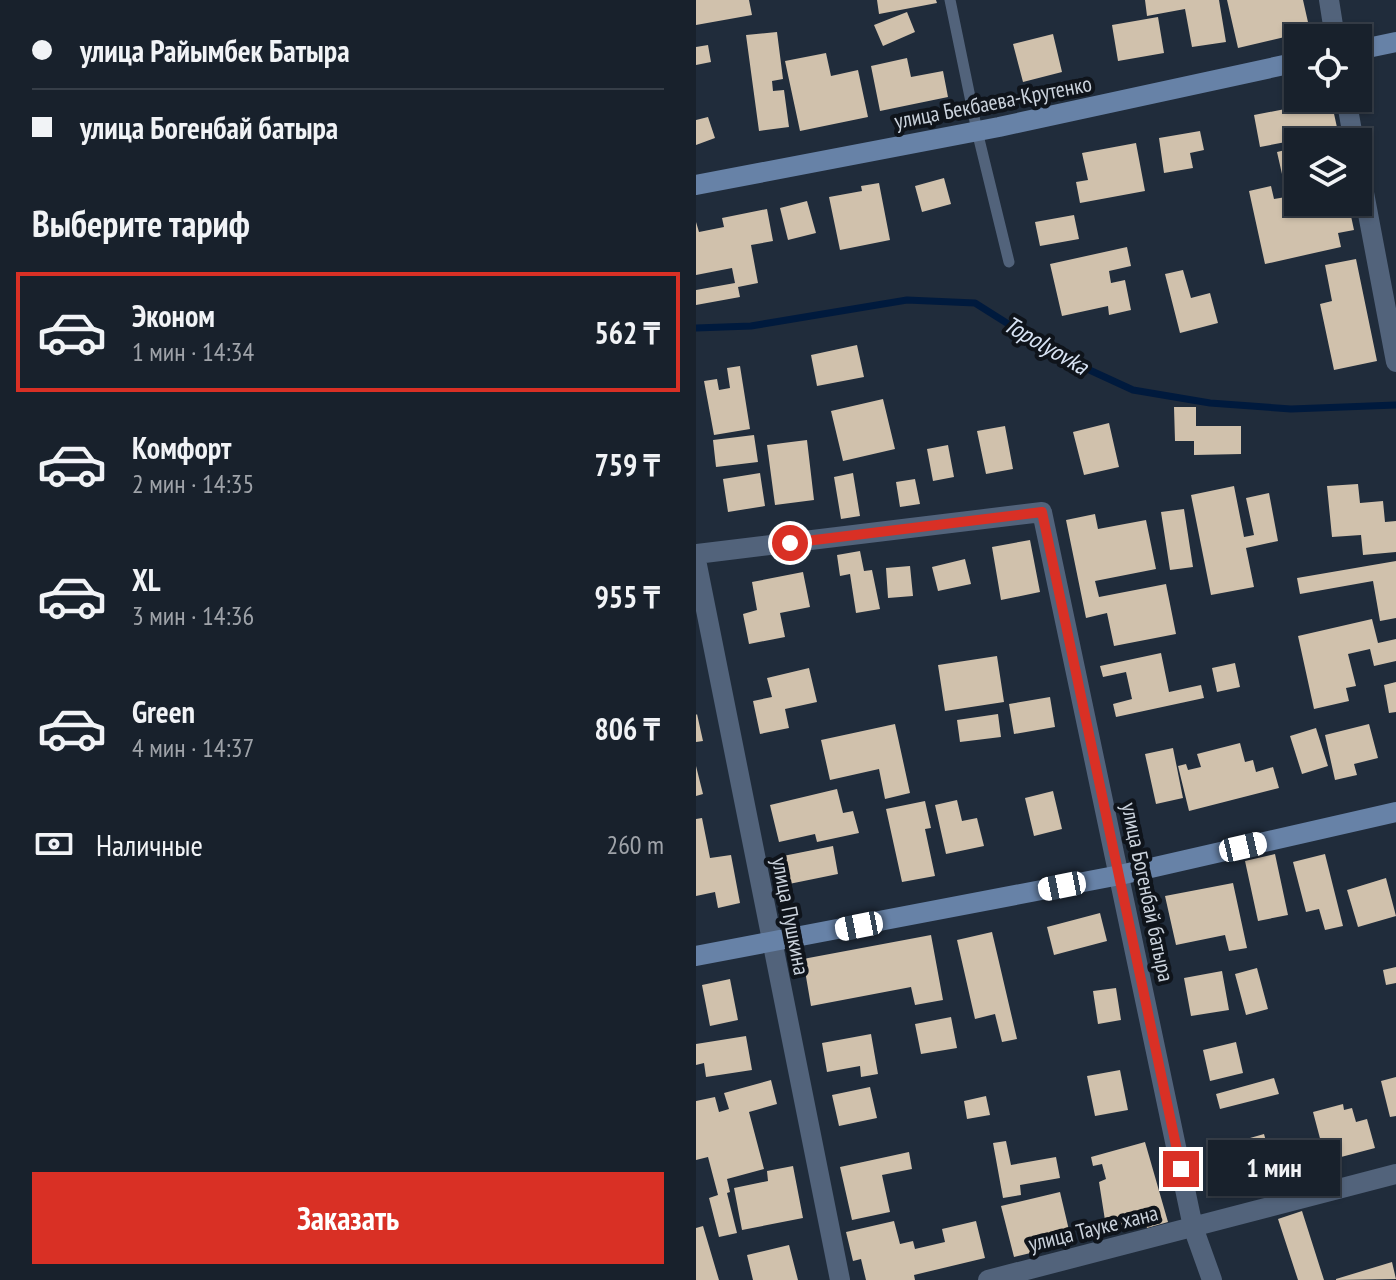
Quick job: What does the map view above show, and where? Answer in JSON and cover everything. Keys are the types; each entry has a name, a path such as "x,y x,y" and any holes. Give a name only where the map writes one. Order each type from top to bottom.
{"street":[{"path":"1329,0 1333,24"},
{"path":"1372,47 1396,42"},
{"name":"улица Бекбаева-Крутенко","path":"696,185 977,131 1284,65"},
{"path":"1368,216 1396,362"},
{"name":"улица Богенбай батыра","path":"696,554 1042,512 1193,1227 1212,1280"},
{"name":"улица Пушкина","path":"696,560 840,1280"},
{"path":"696,956 1120,875 1396,812"},
{"name":"улица Тауке хана","path":"988,1280 1396,1174"}],"lane":[{"path":"950,0 977,131 1009,262"}],"building":[{"path":"696,0 749,0 752,15 696,25"},
{"path":"877,0 936,0 937,3 879,14"},
{"path":"1145,0 1219,0 1226,42 1192,47 1185,9 1147,16"},
{"path":"1227,0 1303,0 1308,24 1284,24 1284,37 1238,48"},
{"path":"907,12 915,32 883,46 874,25"},
{"path":"1158,17 1164,53 1118,61 1112,25"},
{"path":"777,32 783,79 772,81 773,91 784,90 789,127 759,131 746,35"},
{"path":"1053,34 1062,72 1023,82 1013,44"},
{"path":"708,45 711,62 696,65 696,47"},
{"path":"826,53 831,76 858,70 868,117 800,131 785,61"},
{"path":"907,58 911,77 943,71 948,97 880,111 871,66"},
{"path":"1284,109 1284,112 1334,112 1337,128 1284,128 1284,142 1260,147 1254,115"},
{"path":"708,117 715,138 696,145 696,120"},
{"path":"1200,131 1204,150 1190,153 1193,168 1164,173 1159,138"},
{"path":"1136,143 1145,191 1080,203 1076,182 1088,180 1082,153"},
{"path":"1284,150 1284,183 1277,152"},
{"path":"944,178 951,204 922,212 915,186"},
{"path":"879,183 890,240 840,250 829,197 862,191 861,186"},
{"path":"1271,186 1274,199 1284,197 1284,216 1351,216 1354,230 1338,233 1341,247 1265,264 1249,191"},
{"path":"807,201 816,233 788,240 780,208"},
{"path":"767,209 773,241 751,245 758,283 738,287 740,297 696,305 696,290 735,283 732,268 696,275 696,222 699,232 724,227 722,218"},
{"path":"1074,215 1079,239 1040,246 1035,222"},
{"path":"1127,247 1131,266 1109,271 1111,283 1125,280 1131,310 1109,315 1108,306 1062,316 1050,264"},
{"path":"1356,259 1377,361 1334,370 1320,304 1332,301 1325,265"},
{"path":"1183,270 1191,298 1210,293 1218,323 1180,333 1165,274"},
{"path":"857,345 864,377 817,386 811,355"},
{"path":"740,366 750,429 714,435 704,381 717,379 719,390 730,388 727,368"},
{"path":"883,399 895,449 843,461 831,411"},
{"path":"1174,407 1196,407 1196,426 1241,426 1241,454 1194,455 1194,441 1175,441"},
{"path":"1109,423 1119,467 1084,475 1073,432"},
{"path":"1005,426 1013,469 986,474 977,431"},
{"path":"754,435 758,462 716,467 713,440"},
{"path":"807,440 814,500 775,505 767,445"},
{"path":"948,445 954,477 933,481 927,449"},
{"path":"760,473 765,506 728,512 723,479"},
{"path":"853,473 860,516 841,519 834,477"},
{"path":"915,479 920,504 900,507 896,482"},
{"path":"1358,484 1360,503 1383,501 1385,522 1396,521 1396,552 1363,555 1361,535 1332,537 1327,486"},
{"path":"1234,486 1244,537 1254,535 1246,498 1269,493 1278,541 1246,548 1254,587 1211,595 1191,495"},
{"path":"1184,509 1193,567 1170,570 1161,512"},
{"path":"1095,514 1098,529 1146,520 1156,569 1095,581 1099,597 1166,584 1176,634 1114,646 1107,613 1086,618 1066,520"},
{"path":"1030,540 1040,592 1001,600 992,547"},
{"path":"860,551 864,571 872,570 880,609 856,613 850,574 840,576 837,555"},
{"path":"965,559 971,584 938,591 932,567"},
{"path":"1396,561 1396,618 1380,621 1373,581 1300,594 1297,578"},
{"path":"910,566 913,596 888,598 886,568"},
{"path":"803,572 810,607 780,613 785,637 749,644 743,614 757,610 752,582"},
{"path":"1372,619 1378,643 1396,639 1396,661 1374,666 1370,649 1348,654 1356,686 1346,688 1349,701 1314,709 1298,636"},
{"path":"1161,653 1169,692 1201,685 1204,698 1116,717 1113,704 1132,699 1126,672 1103,677 1100,666"},
{"path":"997,656 1004,702 945,711 938,665"},
{"path":"1235,663 1240,687 1217,692 1212,668"},
{"path":"809,668 817,702 785,709 789,728 760,734 753,701 772,697 767,678"},
{"path":"1396,682 1396,712 1389,713 1384,685"},
{"path":"1050,697 1055,727 1014,734 1009,704"},
{"path":"998,714 1001,737 960,742 957,720"},
{"path":"696,715 703,741 696,742"},
{"path":"895,724 910,793 885,799 879,769 830,780 821,740"},
{"path":"1369,724 1378,758 1354,764 1357,775 1335,780 1325,735"},
{"path":"1316,728 1328,766 1302,774 1290,736"},
{"path":"1240,743 1245,762 1253,760 1256,772 1273,767 1279,788 1189,811 1178,766 1186,764 1188,770 1201,767 1197,754"},
{"path":"1173,748 1183,798 1156,804 1145,754"},
{"path":"696,766 703,794 696,796"},
{"path":"837,789 843,813 853,811 859,833 817,842 815,834 779,842 770,805"},
{"path":"1053,791 1062,829 1034,836 1025,798"},
{"path":"957,800 962,821 977,818 984,846 946,854 935,805"},
{"path":"925,801 931,828 925,829 935,876 902,882 886,809"},
{"path":"702,818 710,858 731,855 740,903 718,908 715,892 696,896 696,819"},
{"path":"833,846 838,874 789,884 783,856"},
{"path":"1275,854 1288,915 1258,921 1245,861"},
{"path":"1325,854 1343,926 1325,930 1319,909 1306,912 1293,862"},
{"path":"1386,878 1396,916 1358,927 1347,890"},
{"path":"1233,883 1247,948 1229,951 1225,935 1176,945 1165,896"},
{"path":"1100,913 1107,941 1054,955 1047,927"},
{"path":"992,932 1017,1039 1002,1042 995,1014 975,1019 957,940"},
{"path":"931,935 943,1000 915,1005 911,987 811,1006 803,959"},
{"path":"1396,967 1396,983 1386,985 1383,970"},
{"path":"1257,968 1268,1009 1246,1015 1235,974"},
{"path":"1222,971 1229,1010 1191,1016 1184,978"},
{"path":"730,979 738,1020 710,1026 702,985"},
{"path":"1116,988 1121,1020 1098,1024 1093,991"},
{"path":"951,1017 957,1048 921,1054 915,1024"},
{"path":"871,1034 878,1074 861,1077 860,1066 827,1072 822,1043"},
{"path":"746,1036 752,1070 706,1077 704,1063 696,1065 696,1044"},
{"path":"1236,1042 1243,1073 1210,1081 1203,1050"},
{"path":"1120,1070 1128,1110 1095,1116 1087,1076"},
{"path":"1396,1077 1396,1116 1390,1117 1381,1081"},
{"path":"1274,1078 1279,1094 1220,1109 1216,1094"},
{"path":"771,1080 777,1104 749,1112 764,1169 727,1179 730,1192 727,1193 737,1233 719,1237 709,1198 718,1195 708,1157 696,1160 696,1101 715,1097 719,1112 729,1109 724,1093"},
{"path":"870,1087 877,1118 839,1126 832,1095"},
{"path":"986,1096 990,1115 967,1119 964,1101"},
{"path":"1343,1104 1344,1110 1352,1108 1356,1122 1367,1119 1375,1148 1326,1161 1313,1112"},
{"path":"1264,1134 1275,1174 1233,1186 1222,1146"},
{"path":"1006,1141 1011,1165 1056,1157 1060,1178 1020,1185 1021,1195 1003,1198 993,1143"},
{"path":"1145,1142 1168,1222 1147,1228 1143,1212 1125,1217 1128,1228 1107,1233 1099,1182 1106,1179 1102,1164 1093,1166 1091,1157"},
{"path":"909,1152 912,1169 882,1175 890,1212 852,1220 840,1167"},
{"path":"793,1166 803,1218 742,1230 734,1188 768,1181 767,1171"},
{"path":"1060,1192 1072,1243 1014,1257 1001,1206"},
{"path":"1302,1211 1324,1280 1298,1280 1278,1219"},
{"path":"894,1221 900,1244 913,1241 915,1249 945,1242 942,1229 976,1221 985,1258 914,1275 915,1280 866,1280 861,1259 853,1261 846,1232"},
{"path":"703,1226 719,1280 696,1280 696,1228"},
{"path":"789,1245 798,1280 753,1280 747,1255"},
{"path":"1392,1262 1396,1279 1336,1280 1336,1279"}],"waterway":[{"name":"Topolyovka","path":"696,328 751,326 907,300 975,303 1059,356 1133,390 1210,403 1291,409 1396,405"}],"route":[{"path":"790,543 1042,512 1181,1169"}]}
